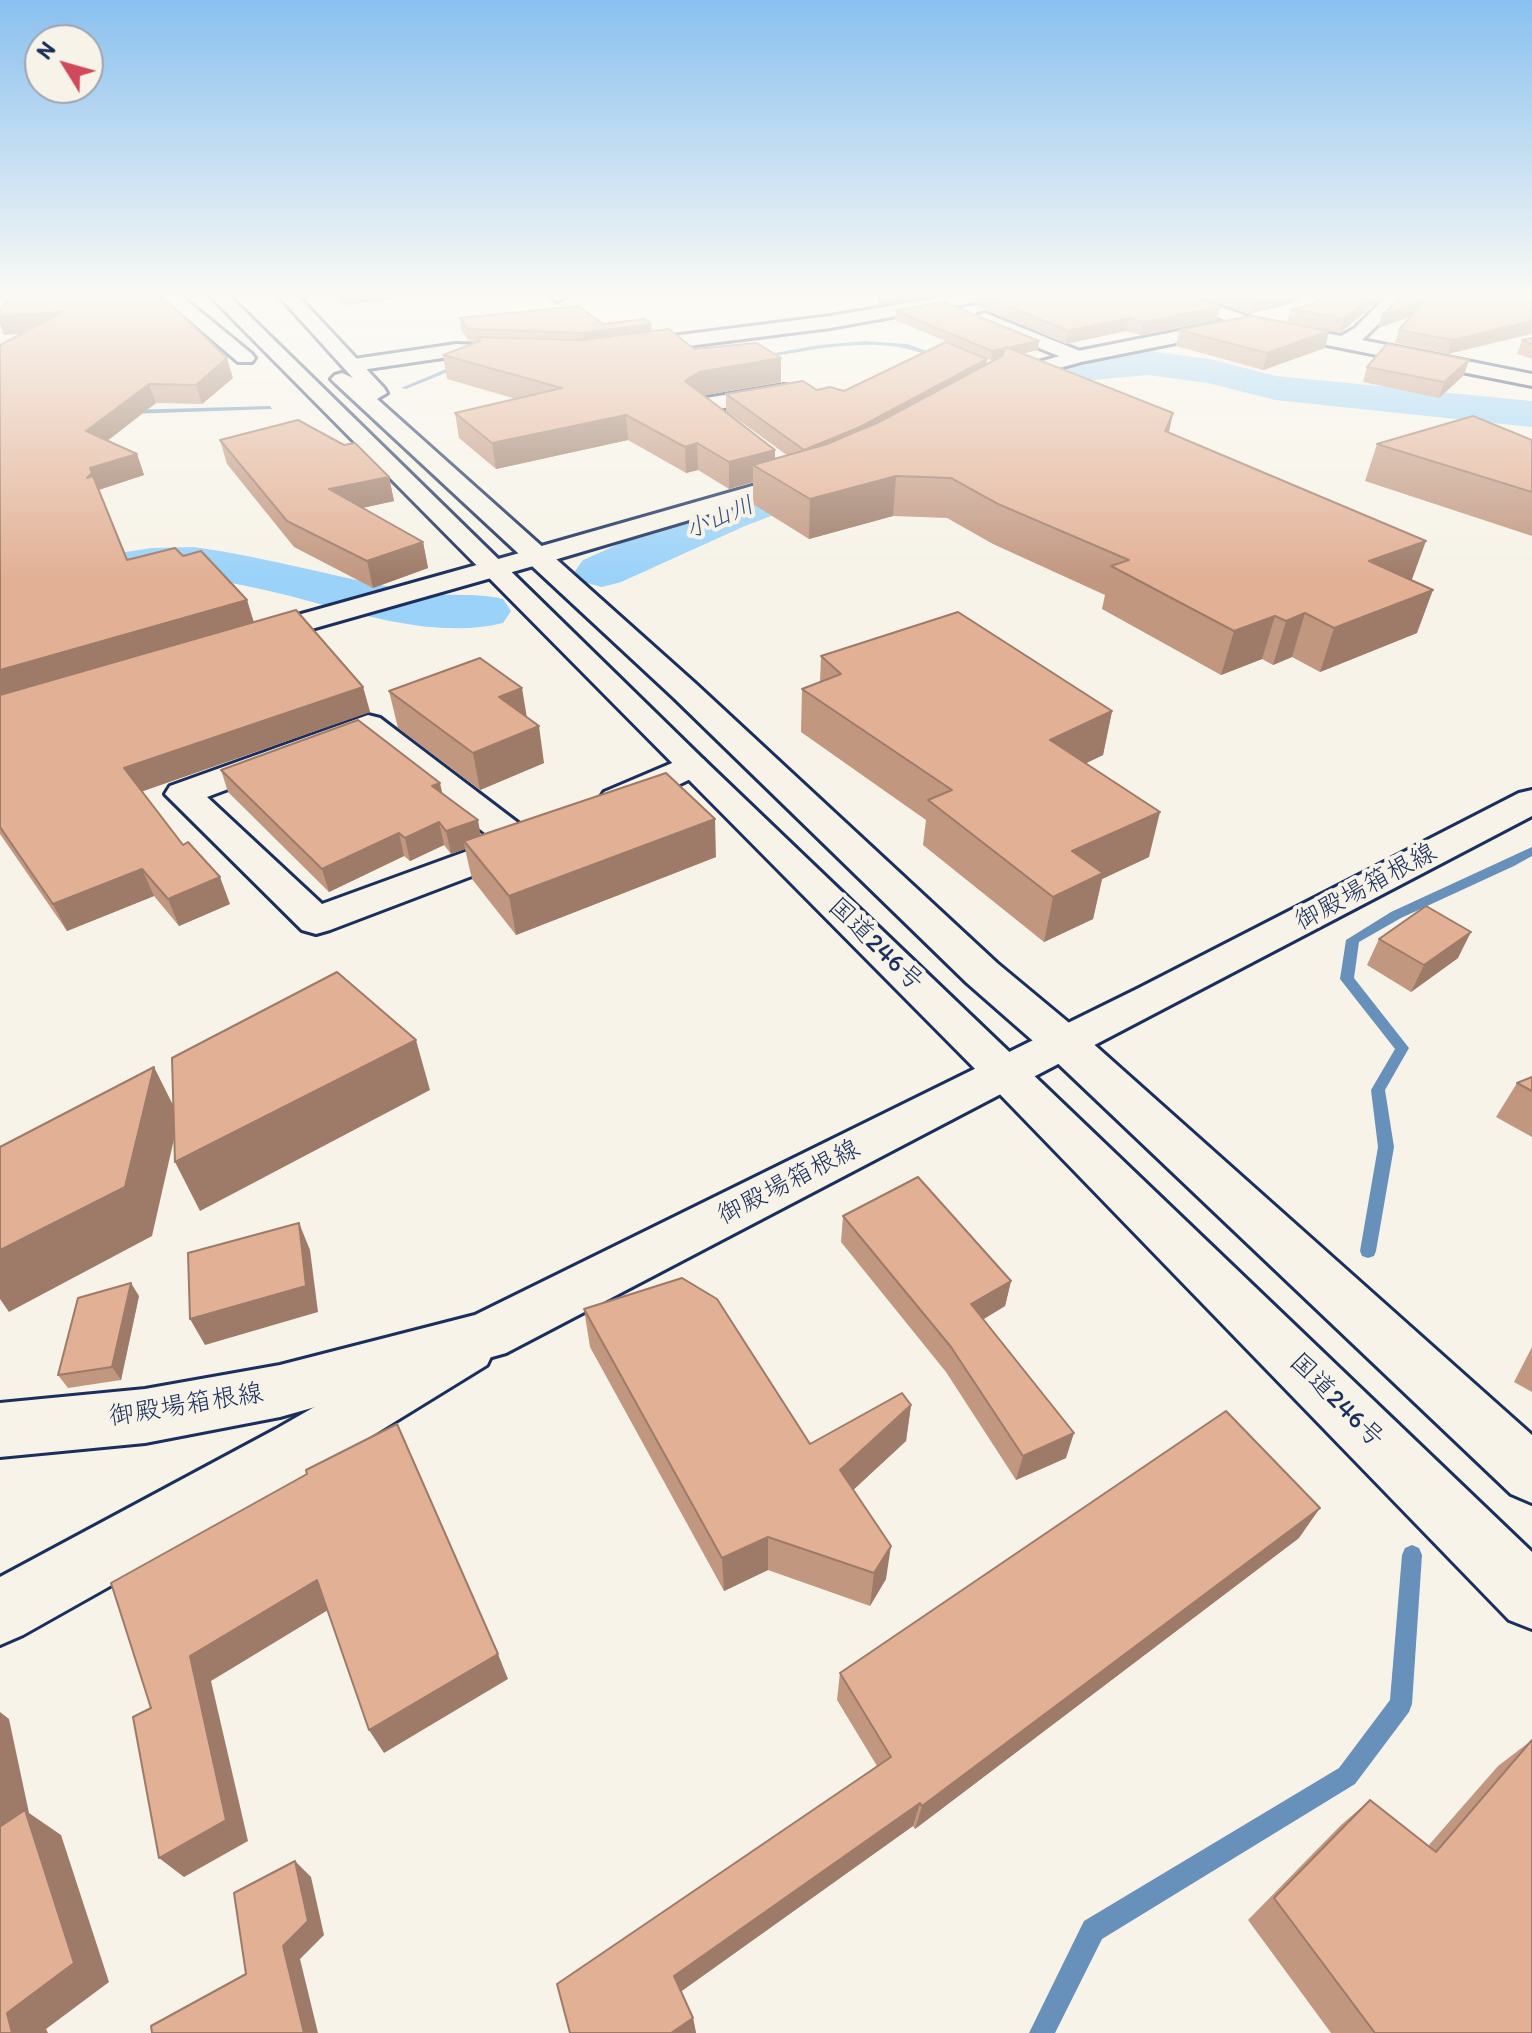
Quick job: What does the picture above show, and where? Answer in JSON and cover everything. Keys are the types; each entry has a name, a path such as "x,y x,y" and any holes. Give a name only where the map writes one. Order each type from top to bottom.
{"main road":[{"path":"290,390 325,415 344,422"},
{"name":"国道246号","path":"312,390 691,766 1007,1073 1532,1597"},
{"name":"国道246号","path":"353,390 685,691 982,973 1064,1043 1532,1474"},
{"path":"374,390 380,398 379,414"},
{"path":"750,443 700,406 789,390"},
{"path":"775,461 800,480"},
{"path":"224,645 800,480 829,469"},
{"path":"522,844 368,725 183,794 316,921 522,844 691,766"},
{"name":"御殿場箱根線","path":"0,1430 145,1416 280,1391 486,1336 1007,1073 1532,801"},
{"path":"0,1612 297,1449 486,1336"}],"building":[{"path":"0,390 141,390 86,431 137,454 90,468 92,473 87,478 93,476 127,560 175,548 183,556 201,551 247,600 0,670"},
{"path":"554,390 697,390 775,450 729,462 697,443 685,447 626,415 492,443 455,413"},
{"path":"750,390 929,390 860,427 804,450 726,394"},
{"path":"939,390 1114,390 1173,413 1165,431 1426,541 1369,561 1433,590 1334,628 1305,613 1286,621 1275,616 1234,631 1111,566 1129,560 998,504 951,478 896,476 810,499 753,465 827,444 879,422"},
{"path":"1473,416 1532,440 1532,492 1377,444"},
{"path":"298,420 344,445 355,443 389,477 329,489 423,542 367,561 287,521 220,440"},
{"path":"296,610 363,687 124,768 183,845 188,842 220,877 168,899 142,869 53,904 0,827 0,695"},
{"path":"958,612 1112,711 1050,740 1160,812 1072,851 1103,873 1053,897 928,800 952,790 802,689 841,674 821,656"},
{"path":"480,658 522,688 499,697 539,726 473,753 389,691"},
{"path":"358,720 440,783 432,786 478,820 446,831 439,822 405,838 399,833 322,869 221,770"},
{"path":"666,773 715,819 509,896 464,841"},
{"path":"1426,906 1471,932 1424,965 1379,939"},
{"path":"337,972 416,1040 175,1162 172,1058"},
{"path":"154,1067 125,1187 0,1250 0,1147"},
{"path":"1532,1077 1532,1091 1517,1083"},
{"path":"918,1177 1011,1281 971,1304 1074,1433 1023,1456 951,1347 843,1216"},
{"path":"299,1223 306,1286 190,1319 188,1253"},
{"path":"682,1278 717,1299 810,1444 902,1393 911,1405 840,1470 891,1546 874,1573 768,1537 722,1558 584,1309"},
{"path":"131,1283 112,1367 58,1375 78,1298"},
{"path":"1226,1411 1320,1508 922,1806 920,1803 674,1976 693,2018 671,2033 570,2033 557,1984 891,1757 840,1673"},
{"path":"397,1424 498,1654 369,1730 317,1580 190,1656 226,1820 159,1858 133,1717 151,1708 111,1583 307,1474 306,1470"},
{"path":"1532,1740 1532,2033 1375,2033 1274,1898 1370,1800 1436,1852"},
{"path":"25,1810 74,1963 7,2013 12,2033 0,2033 0,1823 1,1826"},
{"path":"295,1861 308,1921 283,1946 304,2033 152,2033 151,2026 246,1974 234,1893"}],"waterway":[{"name":"小山川","path":"602,571 727,515 900,450 1006,390"},
{"name":"小山川","path":"1294,390 1532,414"},
{"path":"128,412 270,408"},
{"name":"小山川","path":"0,588 151,564 194,563 251,571 426,610 483,611"},
{"path":"1368,1251 1386,1147 1378,1090 1402,1048 1347,979 1353,940 1396,915 1532,851"},
{"path":"1042,2033 1093,1930 1347,1776 1401,1704 1412,1555"}]}
